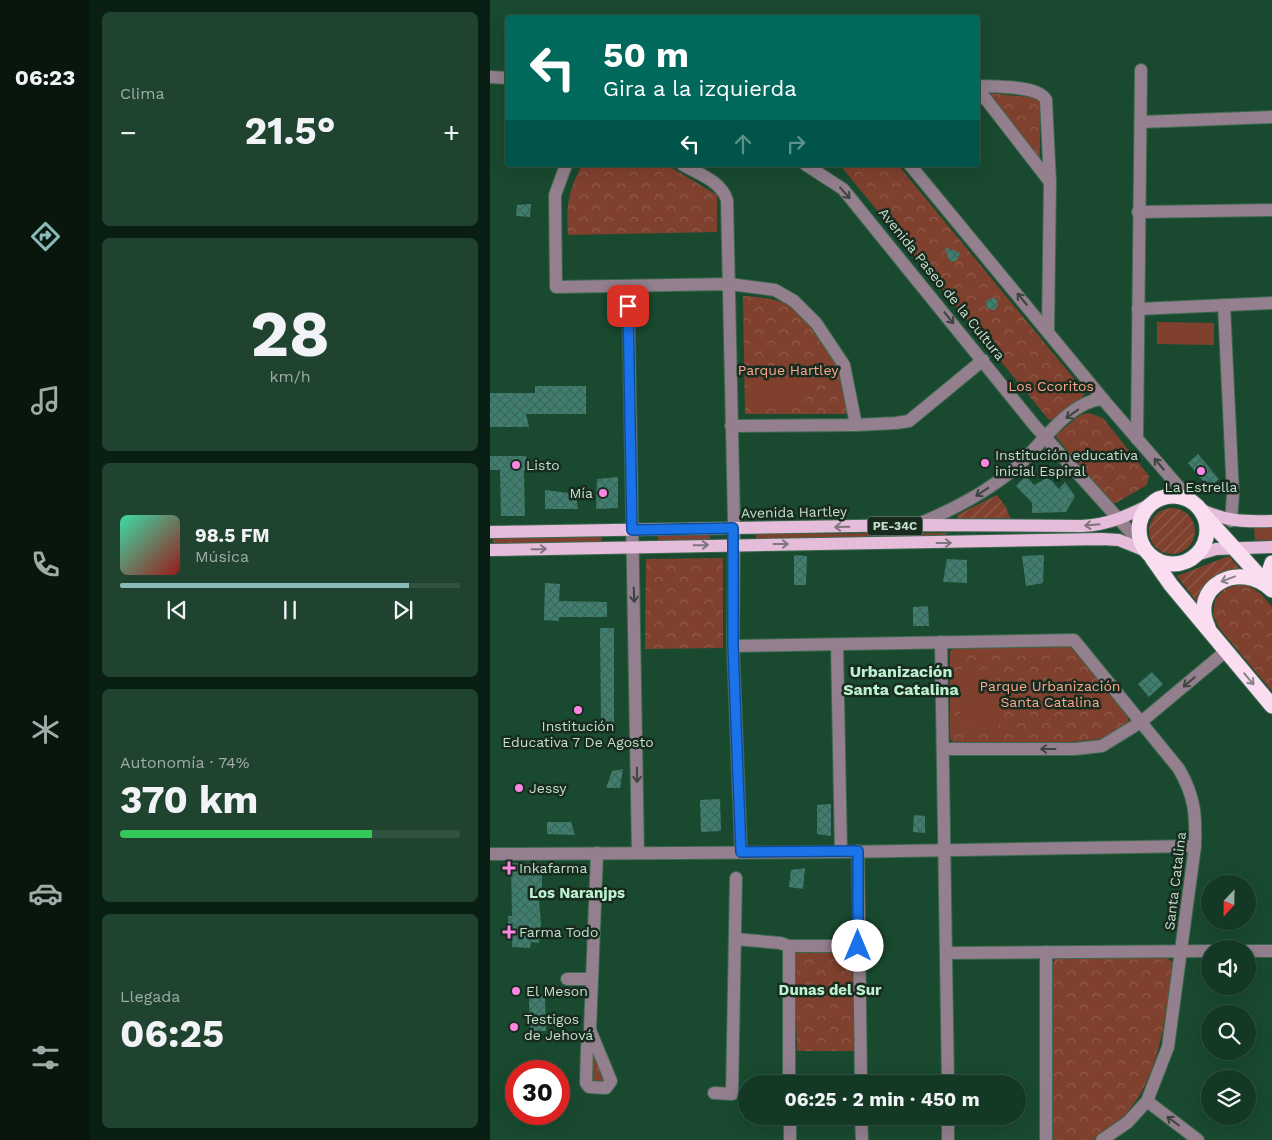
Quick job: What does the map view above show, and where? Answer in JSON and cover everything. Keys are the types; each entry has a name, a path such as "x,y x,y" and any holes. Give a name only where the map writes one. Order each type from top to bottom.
{"highway":[{"name":"PE-34C","path":"1153,503 1171,496 1197,507"},
{"path":"1146,550 1139,535 1140,521 1143,513 1153,503"},
{"path":"1197,507 1272,590"},
{"path":"1196,555 1203,546 1206,536 1206,522 1197,507"},
{"name":"PE-34C","path":"1146,550 1163,562 1175,564 1186,562 1196,555"},
{"name":"Avenida Paseo de la Cultura","path":"1146,550 1211,633 1272,706"},
{"path":"1272,563 1270,572 1272,585"},
{"path":"1211,633 1204,612 1206,602 1218,583 1238,575 1249,576 1260,580 1272,590"}],"main road":[{"name":"Avenida Hartley","path":"490,532 916,525 1082,526 1098,525 1120,520 1153,503"},
{"path":"1197,507 1214,516 1231,521 1272,521"},
{"name":"PE-34C","path":"490,550 1102,539 1119,540 1146,550"},
{"path":"1196,555 1216,549 1272,547"}],"street":[{"path":"1137,439 1138,212 1142,122 1141,70"},
{"path":"490,77 505,78"},
{"path":"980,88 1034,90 1044,95 1047,106 1050,182 1048,330"},
{"path":"980,91 1050,182"},
{"path":"1142,122 1272,117"},
{"path":"565,167 554,195 556,287 728,284 774,290 794,301 816,323 844,365 856,425"},
{"path":"686,167 724,190 727,200 733,528 733,646 741,852"},
{"name":"Avenida Paseo de la Cultura","path":"809,167 843,189 1045,437 1146,550"},
{"path":"912,167 1103,399 1197,507"},
{"path":"1138,212 1272,210"},
{"path":"628,287 638,852"},
{"path":"1138,309 1272,303"},
{"path":"1224,305 1233,494 1231,521"},
{"path":"730,426 896,424 909,421 983,360"},
{"path":"916,525 951,510 998,481 1025,459 1052,428 1087,402 1103,399"},
{"name":"Santa Catalina","path":"941,642 1074,640 1179,769 1186,782 1196,813 1196,846 1168,1047 1147,1101 1128,1122 1102,1140"},
{"path":"733,646 941,642 948,953 948,1075"},
{"path":"837,645 841,852"},
{"path":"944,750 1089,749 1109,743 1141,722 1226,651"},
{"path":"490,854 841,852 1196,846"},
{"path":"858,851 861,1075"},
{"path":"590,1030 596,853"},
{"path":"714,1092 732,1094 736,878"},
{"path":"735,940 780,943 789,946 858,946"},
{"path":"789,946 789,1075"},
{"path":"948,953 1201,951"},
{"path":"1256,951 1272,951"},
{"path":"1046,952 1046,1140"},
{"path":"567,979 592,979"},
{"path":"1147,1101 1198,1140"},
{"path":"790,1125 790,1140"},
{"path":"861,1125 862,1140"},
{"path":"948,1125 948,1140"}],"green space":[{"path":"988,93 1040,98 1040,159"},
{"path":"581,167 670,167 717,195 717,232 568,235 567,215 574,183"},
{"name":"Los Ccoritos","path":"842,167 900,167 1085,392 1075,406 1065,414 1049,420"},
{"name":"Parque Hartley","path":"743,296 766,298 783,303 806,319 829,351 840,373 845,391 847,414 745,414"},
{"path":"1157,322 1214,323 1214,345 1157,344"},
{"path":"803,377 804,408 749,409 748,378"},
{"name":"Los Ccoritos","path":"1089,413 1103,418 1149,476 1147,485 1116,503 1111,503 1056,435 1080,415"},
{"path":"997,495 1006,507 1010,518 957,519 957,515"},
{"path":"1177,508 1181,509 1191,518 1194,522 1194,540 1185,550 1177,554 1167,554 1159,550 1150,540 1149,526 1153,518 1163,509"},
{"path":"1254,528 1272,528 1272,541 1255,540"},
{"path":"947,533 945,537 756,539 756,534"},
{"path":"601,535 602,542 493,545 493,538"},
{"path":"658,535 710,535 710,540 658,540"},
{"path":"1229,556 1239,568 1238,570 1198,602 1196,601 1177,576"},
{"path":"723,558 723,648 645,649 646,559"},
{"path":"1245,583 1261,594 1272,607 1272,691 1219,628 1213,615 1215,600 1224,589"},
{"name":"Parque Urbanización Santa Catalina","path":"1067,645 1076,648 1128,717 1129,723 1101,739 1070,742 953,742 950,738 950,651 955,648"},
{"path":"960,670 997,670 999,728 960,727"},
{"path":"794,953 853,953 854,1051 797,1051"},
{"path":"1165,957 1174,963 1167,1008 1157,1054 1139,1096 1125,1115 1096,1138 1092,1140 1053,1140 1053,964 1055,958"},
{"path":"592,1045 608,1083 591,1083"}],"building":[{"path":"531,204 530,217 516,216 517,205"},
{"path":"945,247 960,253 957,260 951,262"},
{"path":"992,298 998,304 992,310 986,304"},
{"path":"535,386 586,386 586,414 526,414 529,427 490,427 490,393 535,393"},
{"path":"1198,454 1219,479 1209,488 1188,463"},
{"path":"490,456 526,456 527,470 524,470 525,516 501,516 500,470 490,470"},
{"path":"1026,476 1034,485 1047,478 1059,489 1065,482 1075,496 1066,512 1032,513 1032,503 1016,486"},
{"path":"618,477 618,508 596,509 597,479"},
{"path":"545,490 576,494 578,509 545,509"},
{"path":"794,555 807,556 806,585 794,585"},
{"path":"1044,555 1043,583 1026,586 1022,556"},
{"path":"947,559 967,560 967,583 943,582"},
{"path":"545,583 560,584 559,601 607,602 607,617 559,617 559,621 544,620"},
{"path":"928,606 929,626 913,626 913,607"},
{"path":"600,628 614,628 614,731 601,725"},
{"path":"1152,672 1163,684 1149,697 1138,684"},
{"path":"623,769 620,788 606,788 612,771"},
{"path":"720,799 721,831 701,832 700,800"},
{"path":"831,804 831,836 817,834 817,805"},
{"path":"914,815 925,816 925,833 913,832"},
{"path":"547,822 571,822 575,835 547,834"},
{"path":"511,863 542,864 542,900 539,900 541,923 539,943 531,942 530,948 512,947 512,932 508,931 508,916 512,916"},
{"path":"805,868 803,889 789,887 791,870"},
{"path":"545,996 546,1031 530,1031 529,997"}],"place":[{"name":"Institución educativa inicial Espiral","path":"985,463"},
{"name":"Listo","path":"516,465"},
{"name":"La Estrella","path":"1201,471"},
{"name":"Mía","path":"603,493"},
{"name":"Institución Educativa 7 De Agosto","path":"578,710"},
{"name":"Jessy","path":"519,788"},
{"name":"Inkafarma","path":"509,868"},
{"name":"Farma Todo","path":"509,932"},
{"name":"El Meson","path":"516,991"},
{"name":"Testigos de Jehová","path":"514,1027"}],"district":[{"name":"Urbanización Santa Catalina","path":"901,680"},
{"name":"Los Naranjps","path":"577,893"},
{"name":"Dunas del Sur","path":"830,990"}],"route":[{"path":"628,306 632,530 733,528 733,646 741,852 858,851 858,946"}]}
